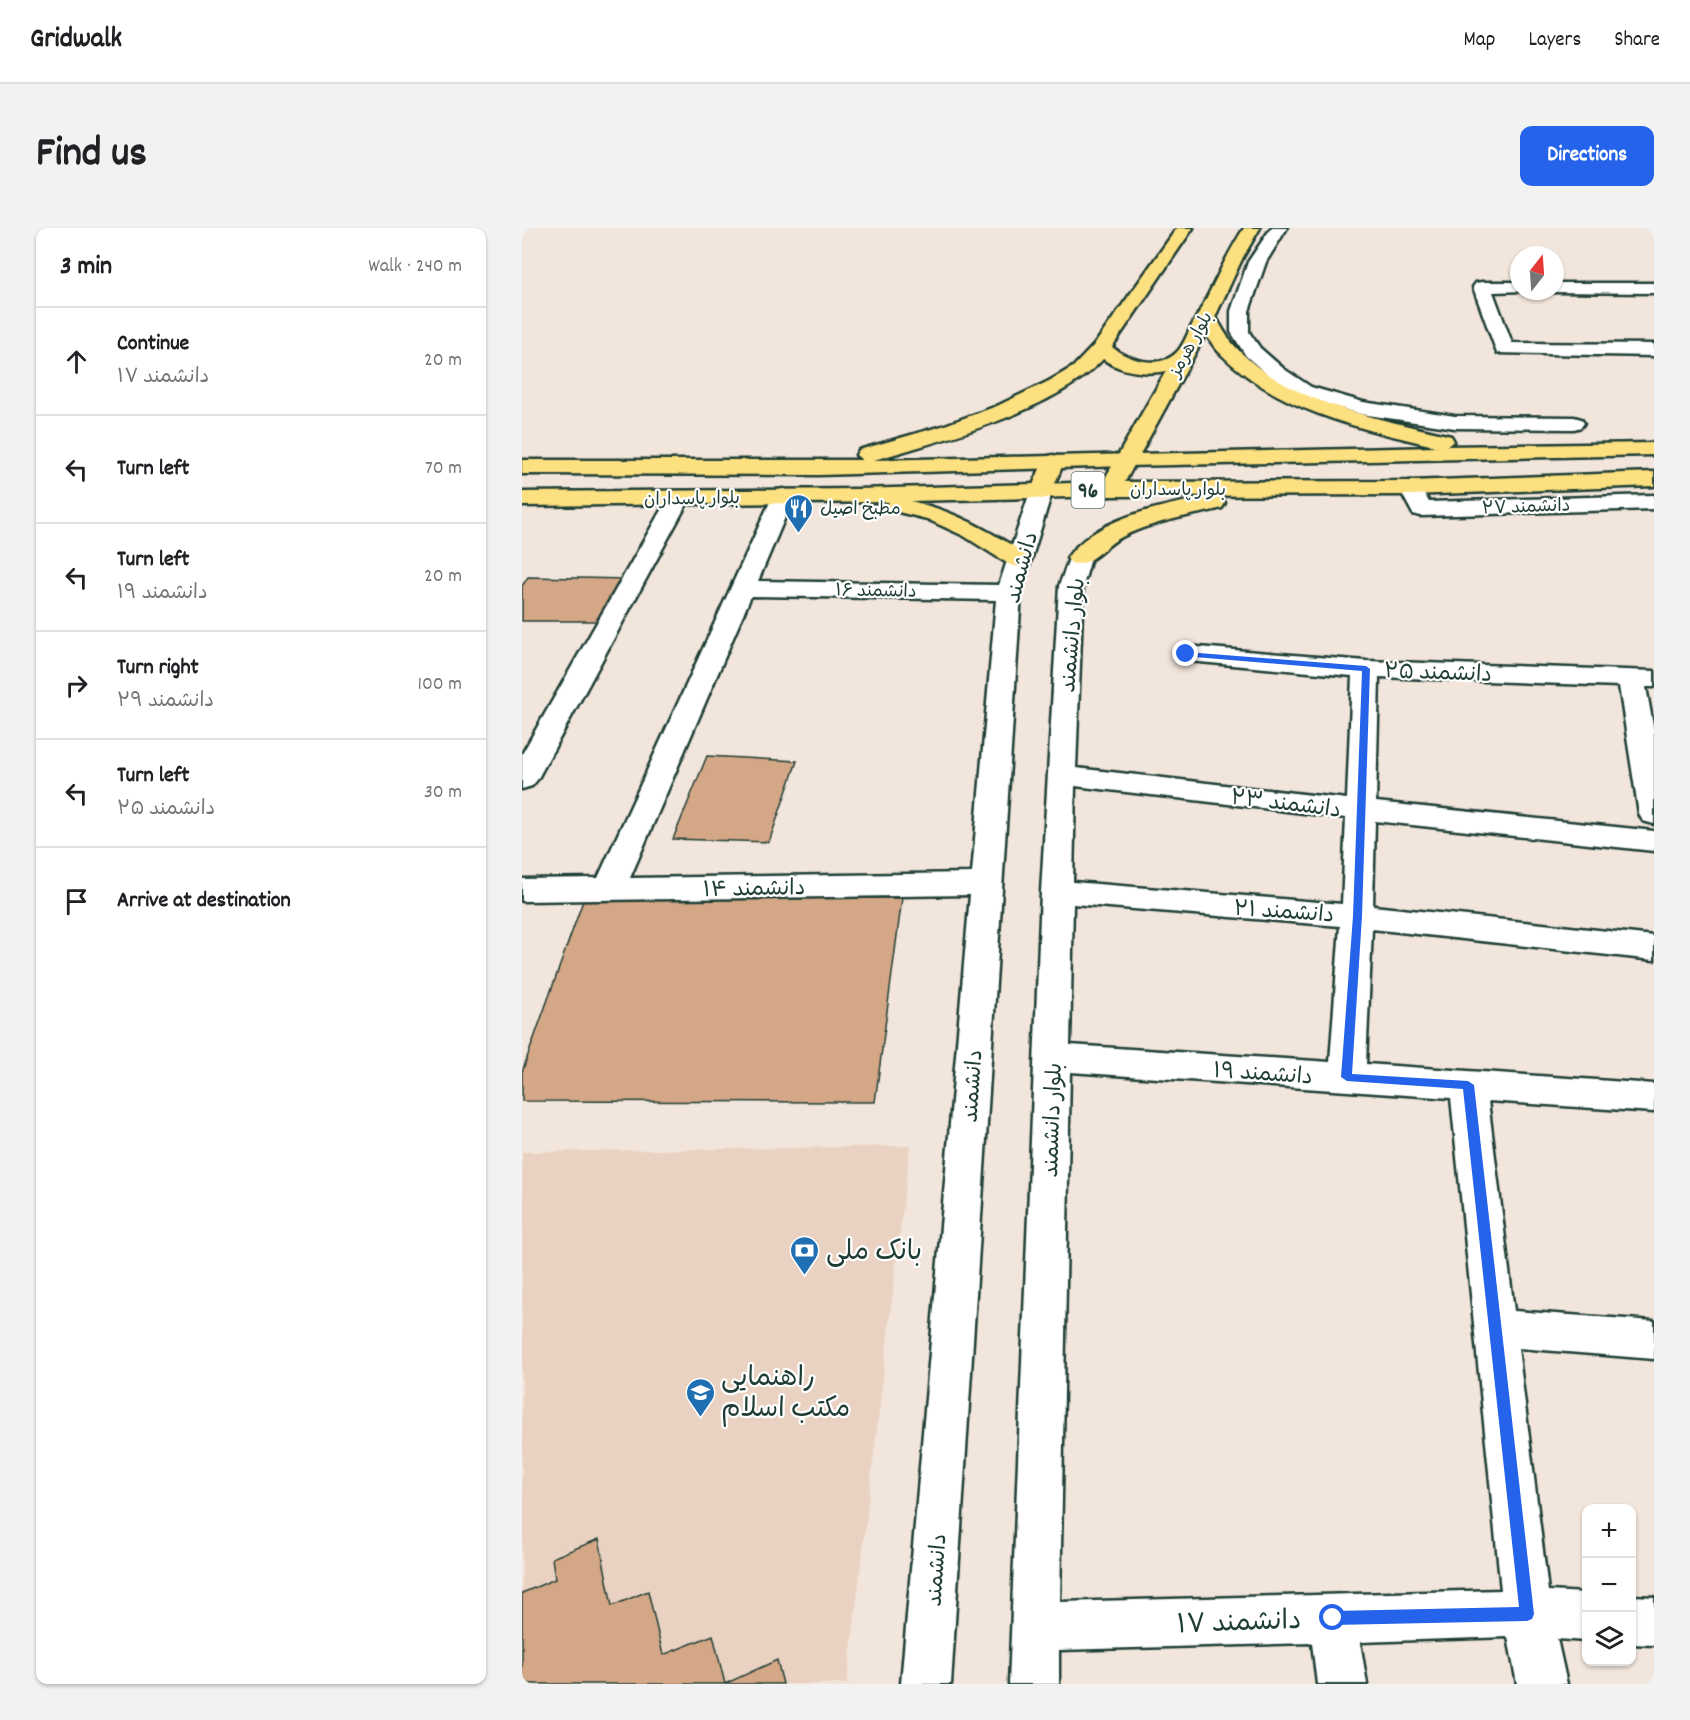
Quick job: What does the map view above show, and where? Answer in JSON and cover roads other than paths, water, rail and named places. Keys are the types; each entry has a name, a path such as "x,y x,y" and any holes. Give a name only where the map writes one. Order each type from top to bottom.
{"main road":[{"path":"819,468 912,442 974,421 1027,399 1082,370 1102,348 1185,228"},
{"name":"بلوار هرمز","path":"1110,489 1206,317 1234,257 1252,228"},
{"path":"1206,317 1228,350 1254,371 1294,397 1341,416 1491,452"},
{"path":"1102,348 1112,358 1133,365 1160,366 1183,357"},
{"name":"بلوار پاسداران","path":"522,499 858,496 1047,477 1126,459 1654,449"},
{"name":"بلوار پاسداران","path":"522,467 819,468 1047,477 1110,489 1410,488 1654,478"},
{"path":"1079,558 1095,541 1122,526 1153,516 1280,490"},
{"path":"858,496 935,514 972,531 1014,576"}],"street":[{"path":"1279,228 1257,262 1240,311 1240,332 1253,352 1304,391 1362,408 1455,423 1574,423"},
{"path":"1510,287 1482,287 1504,350 1654,350"},
{"path":"1564,288 1654,288"},
{"name":"دانشمند","path":"926,1684 987,884 1014,576 1047,477"},
{"name":"دانشمند ۲۷","path":"1410,488 1421,509 1654,502"},
{"path":"609,889 783,496"},
{"path":"522,780 679,498"},
{"name":"بلوار دانشمند","path":"1034,1684 1061,775 1071,586 1079,558"},
{"name":"دانشمند ۱۶","path":"742,588 1014,576"},
{"name":"دانشمند ۲۵","path":"1186,654 1366,669 1642,679"},
{"path":"1347,1077 1357,916 1359,810 1366,669"},
{"path":"1642,679 1653,803"},
{"name":"دانشمند ۲۳","path":"1061,775 1359,810 1654,841"},
{"name":"دانشمند ۱۴","path":"522,890 987,884"},
{"name":"دانشمند ۲۱","path":"1057,892 1357,916 1654,948"},
{"name":"دانشمند ۱۹","path":"1052,1057 1654,1098"},
{"path":"1468,1085 1527,1614 1542,1684"},
{"path":"1495,1328 1654,1340"},
{"name":"دانشمند ۱۷","path":"1036,1627 1527,1614 1582,1617"},
{"path":"1333,1618 1342,1684"},
{"path":"1636,1620 1654,1622"}],"place":[{"name":"مطبخ اصیل","path":"799,534"},
{"name":"بانک ملی","path":"805,1276"},
{"name":"راهنمایی مکتب اسلام","path":"700,1418"}]}
